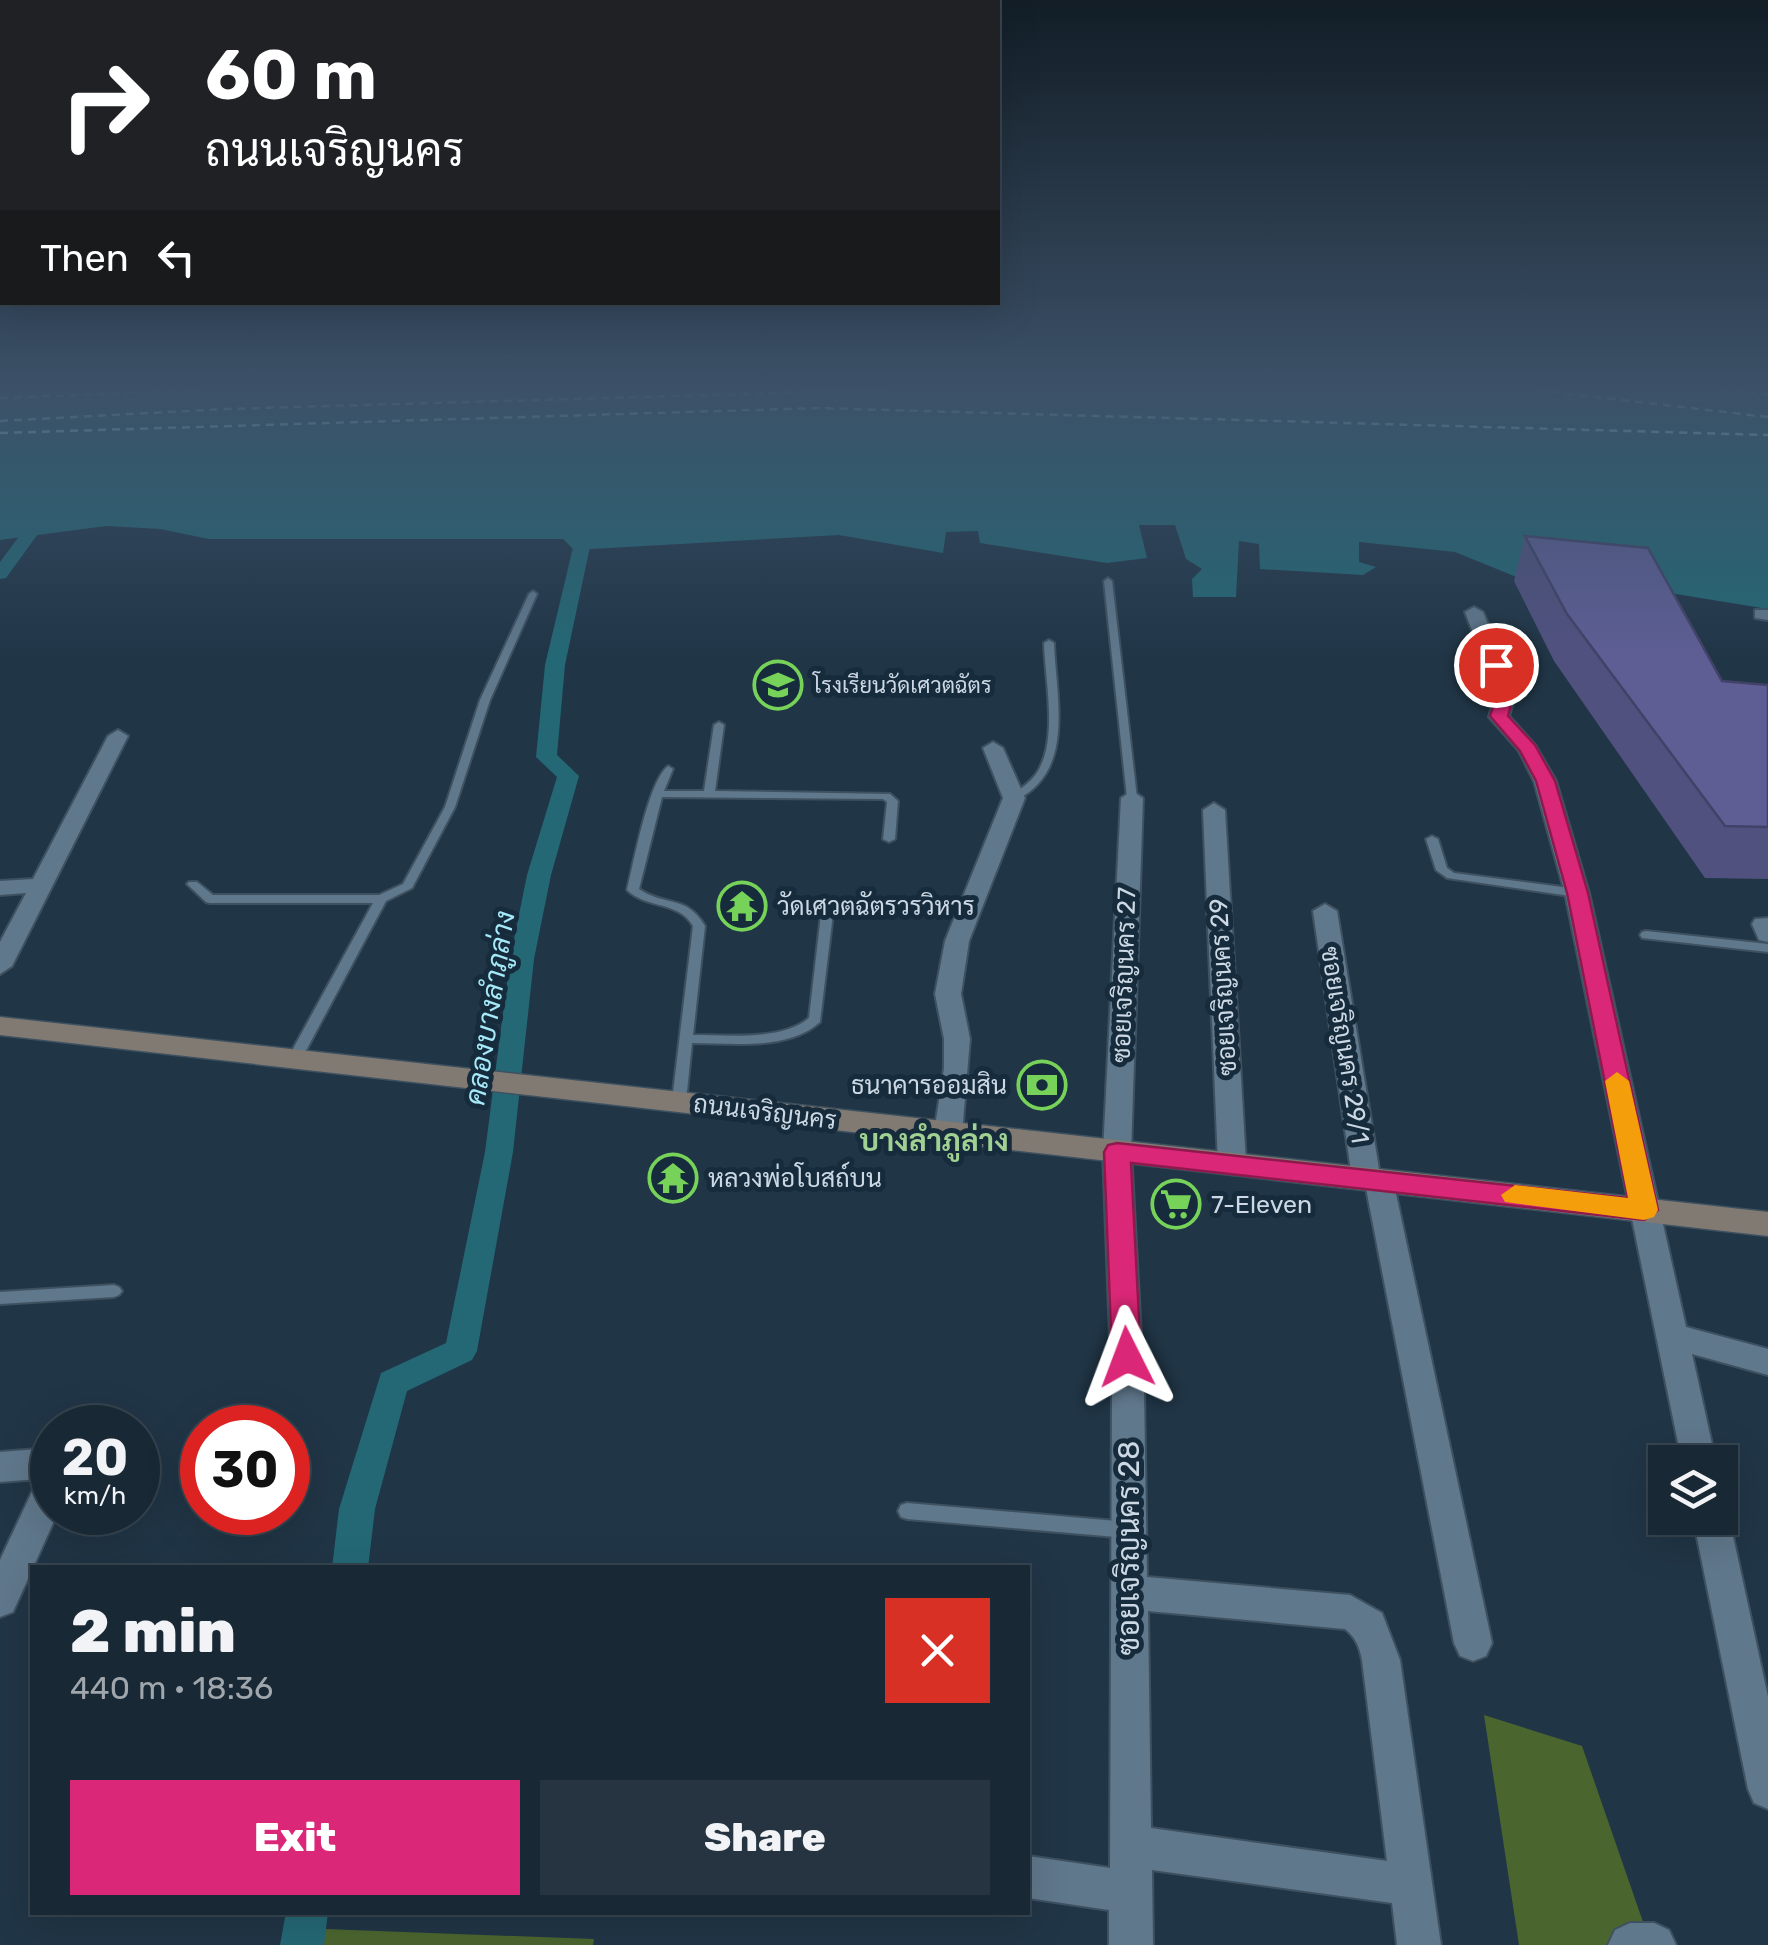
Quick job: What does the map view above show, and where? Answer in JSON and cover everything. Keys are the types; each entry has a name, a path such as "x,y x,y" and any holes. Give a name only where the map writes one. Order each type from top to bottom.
{"main road":[{"name":"ถนนเจริญนคร","path":"0,1026 1768,1224"}],"street":[{"path":"1474,612 1506,692 1499,716 1528,749 1546,781 1577,893 1696,1445"},
{"path":"0,966 118,736"},
{"path":"948,1133 957,1039 948,994 956,941 1014,798 993,748"},
{"name":"ซอยเจริญนคร 27","path":"1117,1152 1132,798"},
{"name":"ซอยเจริญนคร 29","path":"1214,810 1232,1163"},
{"path":"0,888 41,885"},
{"name":"ซอยเจริญนคร 29/1","path":"1325,912 1372,1179 1474,1643"},
{"name":"ซอยเจริญนคร 28","path":"1117,1152 1128,1391 1131,1945"},
{"path":"1673,1336 1768,1362"},
{"path":"0,1467 30,1465"},
{"path":"0,1600 30,1534"},
{"path":"1715,1535 1768,1789"},
{"path":"1128,1592 1350,1612 1362,1618 1376,1635 1382,1660 1419,1945"},
{"path":"1131,1846 1411,1885"},
{"path":"1030,1877 1131,1892"},
{"path":"1630,1945 1654,1945"}],"lane":[{"path":"1108,580 1132,798"},
{"path":"193,884 210,899 381,899 408,886 450,807 485,700 533,594"},
{"path":"1014,798 1031,788 1054,749 1049,643"},
{"path":"709,794 719,725"},
{"path":"668,769 657,794 633,890 640,898 682,906 696,918 679,1101"},
{"path":"657,794 886,796 893,801 890,839"},
{"path":"1432,839 1442,870 1451,876 1577,893"},
{"path":"296,1058 381,899"},
{"path":"686,1039 784,1036 809,1028 815,1019 827,914"},
{"path":"1646,935 1767,932"},
{"path":"0,1298 114,1292"},
{"path":"907,1510 1128,1530"}],"shaded area":[{"path":"0,478 1768,478 1768,609 1633,587 1514,576 1455,552 1359,542 1359,562 1376,567 1363,575 1260,569 1259,544 1239,541 1236,597 1193,597 1192,579 1202,569 1186,559 1175,525 1139,525 1147,558 1107,563 980,543 978,531 946,532 943,553 839,535 574,550 563,539 209,539 160,529 106,526 0,540"},
{"path":"1484,1715 1582,1746 1651,1945 1519,1945"},
{"path":"325,1929 594,1939 593,1945 322,1945"}],"building":[{"path":"1525,536 1648,548 1722,681 1768,685 1768,827 1725,826 1567,614"}],"waterway":[{"name":"คลองบางลำภูล่าง","path":"350,1565 357,1509 393,1383 461,1351 499,1152 522,959 539,875 568,776 546,757 555,665 588,518"},
{"path":"0,574 35,527"},
{"name":"คลองบางลำภูล่าง","path":"302,1945 307,1915"}],"slow traffic":[{"path":"1515,1195 1644,1210 1617,1081"}],"place":[{"name":"โรงเรียนวัดเศวตฉัตร","path":"778,685"},
{"name":"วัดเศวตฉัตรวรวิหาร","path":"742,906"},
{"name":"ธนาคารออมสิน","path":"1042,1085"},
{"name":"หลวงพ่อโบสถ์บน","path":"673,1178"},
{"name":"7-Eleven","path":"1176,1204"}],"district":[{"name":"บางลำภูล่าง","path":"934,1141"}],"route":[{"path":"1127,1357 1117,1152 1644,1210 1577,893 1546,781 1528,749 1507,730 1499,716 1506,692 1496,665"}]}
